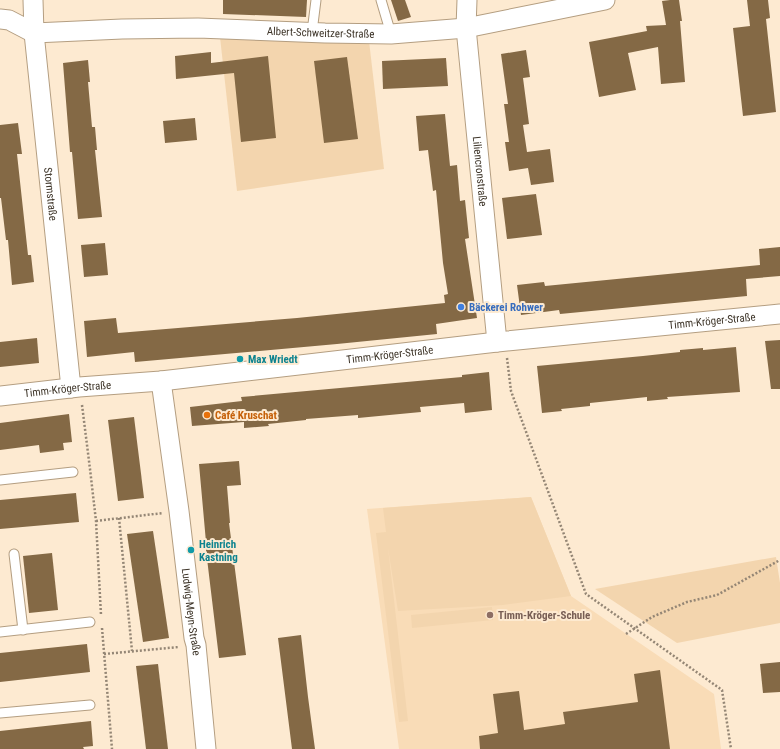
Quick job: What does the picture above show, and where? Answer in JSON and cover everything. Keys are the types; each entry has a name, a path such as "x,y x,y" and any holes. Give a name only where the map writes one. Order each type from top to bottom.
{"street":[{"name":"Stormstraße","path":"33,0 34,33 75,387"},
{"name":"Liliencronstraße","path":"467,0 466,28 501,342"},
{"name":"Albert-Schweitzer-Straße","path":"34,33 122,29 198,28 391,34 466,28 605,0"},
{"path":"0,19 9,20 34,33"},
{"name":"Timm-Kröger-Straße","path":"0,396 75,387 161,381 501,342 780,314"},
{"name":"Ludwig-Meyn-Straße","path":"161,381 196,645 206,749"}],"lane":[{"path":"312,32 316,0"},
{"path":"381,0 391,34"},
{"path":"0,480 73,472"},
{"path":"14,554 23,630"},
{"path":"0,632 90,622"},
{"path":"0,713 90,705"}],"path":[{"path":"501,342 507,360 511,391 586,594 722,690 731,749"},
{"path":"75,387 90,469 96,521 104,654 112,749"},
{"path":"96,521 179,511"},
{"path":"118,518 132,651"},
{"path":"626,634 636,629 652,617 687,602 717,596 780,560"},
{"path":"104,654 196,645"}],"shaded area":[{"path":"220,37 369,41 384,169 237,191"},
{"name":"Timm-Kröger-Schule","path":"531,497 571,596 714,694 721,749 399,749 367,509"},
{"path":"531,497 571,596 503,605 398,611 388,548 408,721 399,722 376,533 386,532 383,508"},
{"path":"776,557 780,583 780,623 677,643 595,589"},
{"path":"492,607 493,620 412,628 411,615"}],"building":[{"path":"223,0 307,0 306,17 223,14"},
{"path":"391,0 405,0 411,17 398,21"},
{"path":"679,0 682,21 680,21 685,82 661,84 658,47 628,53 636,90 599,97 589,42 647,31 646,26 666,25 662,1"},
{"path":"747,0 768,0 770,18 766,19 776,112 743,116 733,28 750,26"},
{"path":"526,50 530,77 523,78 529,124 523,125 527,152 550,149 554,182 531,185 528,168 509,171 505,142 509,142 504,104 508,104 501,54"},
{"path":"211,52 211,63 268,56 276,138 241,142 234,73 176,79 175,56"},
{"path":"347,57 358,139 324,143 314,61"},
{"path":"446,58 448,86 383,89 382,61"},
{"path":"88,60 90,82 88,82 92,127 95,127 97,150 95,150 102,217 78,219 72,152 70,152 63,63"},
{"path":"445,114 450,166 457,165 460,201 465,200 469,238 465,239 477,318 436,324 437,334 337,344 135,362 134,352 87,357 84,321 116,318 118,333 297,318 445,303 444,295 448,294 443,263 436,190 433,191 428,150 419,151 416,116"},
{"path":"195,118 197,140 165,143 163,121"},
{"path":"18,123 22,154 17,154 28,255 31,255 34,282 12,285 8,240 6,240 0,198 0,125"},
{"path":"536,194 542,235 507,239 502,198"},
{"path":"105,243 108,275 84,277 81,245"},
{"path":"780,247 780,276 746,279 747,296 560,314 559,310 521,315 517,285 544,282 545,286 760,265 759,249"},
{"path":"37,338 39,363 0,367 0,342"},
{"path":"780,340 780,389 771,389 765,341"},
{"path":"736,347 740,392 667,397 668,399 647,401 647,397 590,403 590,406 561,409 562,411 542,413 537,366 680,352 680,350 703,348 703,350"},
{"path":"489,372 492,410 465,413 464,403 420,407 421,412 358,418 358,415 306,419 268,424 269,426 244,428 244,422 192,426 190,407 242,401 241,397 462,377 462,375"},
{"path":"69,414 72,442 63,443 64,450 40,453 39,445 0,450 0,423"},
{"path":"134,417 144,498 118,501 108,420"},
{"path":"239,461 241,485 227,486 229,523 246,655 219,658 205,542 199,464"},
{"path":"76,493 79,522 0,529 0,500"},
{"path":"153,531 169,638 143,642 127,534"},
{"path":"52,553 58,610 29,613 23,556"},
{"path":"301,635 315,749 292,749 278,638"},
{"path":"87,644 90,672 0,682 0,653"},
{"path":"780,662 780,692 763,693 760,664"},
{"path":"158,664 168,749 146,749 136,666"},
{"path":"660,670 670,749 480,749 479,736 498,733 493,694 519,691 524,730 565,724 563,712 638,702 634,674"},
{"path":"91,721 93,746 83,747 84,749 0,749 0,731"}],"place":[{"name":"Bäckerei Rohwer","path":"461,307"},
{"name":"Max Wriedt","path":"240,359"},
{"name":"Café Kruschat","path":"207,415"},
{"name":"Heinrich Kastning","path":"191,550"},
{"name":"Timm-Kröger-Schule","path":"490,615"}]}
